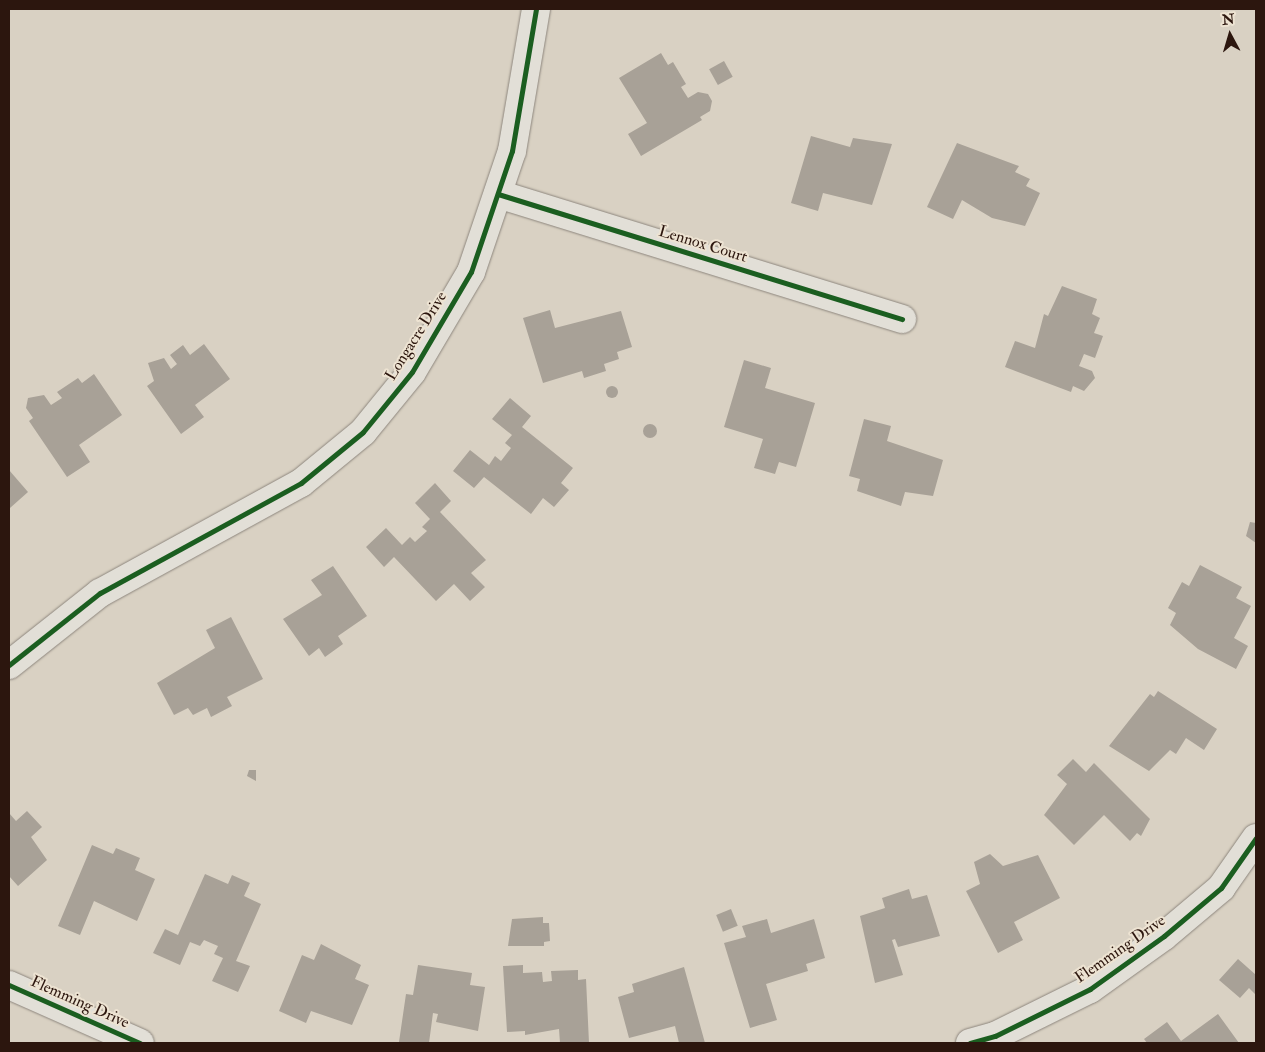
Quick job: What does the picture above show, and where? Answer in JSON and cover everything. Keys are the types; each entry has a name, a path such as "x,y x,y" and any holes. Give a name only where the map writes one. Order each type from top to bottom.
{"street":[{"name":"Longacre Drive","path":"9,666 100,593 301,483 363,432 412,372 470,272 498,194 512,151 536,9"},
{"name":"Lennox Court","path":"498,194 902,318"},
{"name":"Flemming Drive","path":"970,1043 995,1036 1090,988 1164,936 1221,888 1256,838"},
{"name":"Flemming Drive","path":"9,985 140,1043"}],"building":[{"path":"661,53 668,65 673,62 686,84 681,87 688,98 698,92 708,94 712,101 710,111 700,117 702,120 641,156 628,134 647,123 619,78"},
{"path":"724,61 733,77 718,85 709,69"},
{"path":"811,136 850,147 853,138 892,144 872,205 823,193 818,211 791,203"},
{"path":"957,143 1019,166 1015,172 1030,179 1026,186 1040,193 1025,226 992,218 962,200 953,219 927,207"},
{"path":"1062,286 1097,299 1092,314 1100,318 1094,333 1103,336 1095,358 1084,354 1079,366 1092,371 1095,378 1084,391 1073,386 1071,392 1005,367 1015,341 1035,348 1044,314 1048,316"},
{"path":"550,310 555,328 621,311 632,347 617,352 619,359 604,364 606,371 584,378 582,371 543,383 523,318"},
{"path":"204,344 230,379 195,405 204,417 181,434 147,386 154,381 148,363 164,358 171,369 177,364 170,355 183,345 190,355"},
{"path":"744,360 771,368 765,388 815,403 796,467 779,462 775,474 754,468 763,439 724,427"},
{"path":"94,374 122,415 79,445 90,462 67,477 29,421 33,418 26,408 28,398 44,395 51,405 62,398 57,392 78,378 82,383"},
{"path":"614,386 617,387 617,397 610,398 607,397 606,390 607,387"},
{"path":"510,398 531,416 522,427 573,468 561,483 569,490 554,507 543,498 531,514 484,477 474,488 453,471 470,450 489,465 495,456 501,461 511,448 505,443 512,435 492,419"},
{"path":"864,419 891,426 887,441 943,460 933,496 905,492 901,506 857,491 860,479 849,476"},
{"path":"647,424 653,424 657,431 653,438 647,438 643,434 643,428"},
{"path":"9,470 28,492 10,508 9,506"},
{"path":"435,483 451,501 440,512 486,560 471,573 485,587 470,601 454,584 436,601 394,557 384,567 366,547 386,528 402,545 410,537 415,542 427,531 422,527 430,519 415,503"},
{"path":"1250,522 1256,523 1256,543 1246,536"},
{"path":"1200,565 1242,587 1236,598 1251,606 1234,638 1248,646 1236,669 1198,649 1170,625 1176,613 1168,608 1182,582 1189,586"},
{"path":"333,566 367,616 338,636 343,644 325,657 319,648 309,656 283,619 322,595 311,580"},
{"path":"231,617 263,679 227,697 232,706 211,717 207,708 193,715 188,708 174,715 157,683 215,648 206,630"},
{"path":"1158,691 1217,729 1204,750 1186,738 1176,754 1170,750 1149,771 1109,746 1150,694 1154,697"},
{"path":"1073,759 1086,772 1094,763 1150,819 1141,836 1137,833 1130,841 1104,815 1074,845 1044,815 1067,784 1057,775"},
{"path":"249,770 256,770 256,781 247,776"},
{"path":"27,811 42,827 31,837 47,860 18,886 9,876 9,813 16,821"},
{"path":"92,845 113,854 116,848 140,858 135,870 155,879 137,921 94,901 80,935 58,926"},
{"path":"990,854 1003,866 1038,855 1060,898 1014,922 1023,940 998,953 966,891 980,884 974,862"},
{"path":"205,874 228,884 232,875 250,883 244,896 261,904 236,961 250,966 238,992 212,981 223,958 214,954 218,946 204,940 200,946 190,942 180,965 153,953 165,929 178,935"},
{"path":"909,889 912,899 927,895 940,936 898,947 895,939 892,940 903,975 875,983 860,916 885,908 882,898"},
{"path":"731,909 738,926 723,932 716,915"},
{"path":"543,917 543,923 549,923 550,941 544,942 544,946 508,946 512,919"},
{"path":"767,919 771,933 814,919 825,958 806,964 808,971 766,984 777,1020 750,1028 724,943 746,937 742,926"},
{"path":"321,944 361,965 355,979 369,985 352,1025 311,1011 306,1023 279,1011 302,955 314,960"},
{"path":"1238,959 1256,975 1256,995 1249,988 1240,998 1219,980"},
{"path":"418,965 472,973 470,985 485,987 478,1031 436,1022 438,1014 433,1013 429,1043 399,1042 406,994 413,995"},
{"path":"523,965 523,973 542,972 543,982 552,981 551,971 578,970 578,980 586,979 589,1043 560,1043 559,1029 525,1035 525,1031 507,1032 503,966"},
{"path":"684,967 705,1043 679,1043 675,1026 629,1038 618,997 634,992 632,984"},
{"path":"1218,1014 1239,1043 1147,1043 1144,1039 1167,1022 1181,1041"}],"cycle path":[{"path":"9,665 100,593 301,483 363,432 412,372 471,272 512,151 536,9"},
{"path":"498,194 902,319"},
{"path":"970,1043 995,1036 1090,989 1164,936 1221,888 1256,838"},
{"path":"9,985 140,1043"}]}
